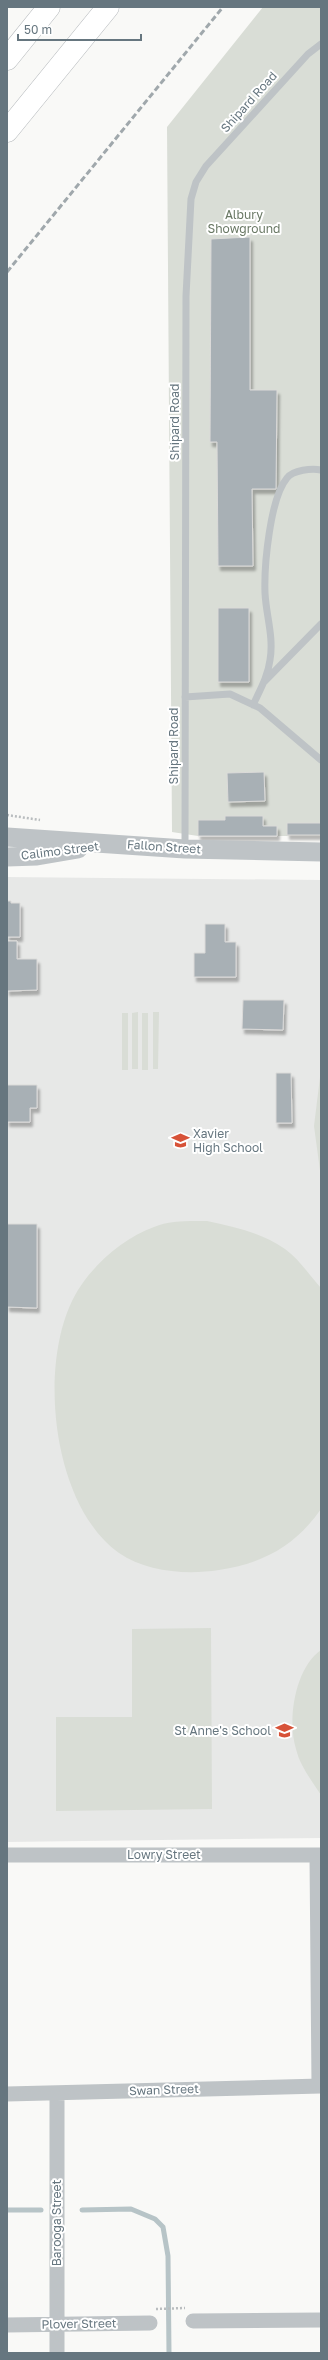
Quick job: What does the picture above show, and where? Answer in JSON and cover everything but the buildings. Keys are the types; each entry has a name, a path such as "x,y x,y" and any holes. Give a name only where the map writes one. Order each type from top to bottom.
{"highway":[{"path":"7,59 49,7"},
{"path":"7,132 108,7"}],"street":[{"name":"Fallon Street","path":"7,837 185,849 321,852"},
{"name":"Calimo Street","path":"7,857 37,856 113,844"},
{"name":"Lowry Street","path":"7,1855 319,1855"},
{"path":"319,1855 320,2086"},
{"name":"Swan Street","path":"7,2094 58,2094 320,2086"},
{"name":"Barooga Street","path":"58,2094 58,2353"},
{"path":"193,2321 321,2320"},
{"name":"Plover Street","path":"7,2325 150,2323"}],"lane":[{"name":"Shipard Road","path":"185,849 186,296 191,199 196,182 206,166 308,54 321,44"},
{"path":"253,705 264,682 270,659 270,631 265,593 271,520 275,498 287,477 298,472 314,469 321,470"},
{"path":"264,682 321,624"},
{"path":"185,697 230,694 260,708 321,760"}],"path":[{"path":"160,2308 180,2308"}],"shaded area":[{"name":"Xavier High School","path":"7,877 321,880 321,1838 7,1842"}],"green space":[{"name":"Albury Showground","path":"263,7 321,7 321,836 198,836 172,832 167,127"},
{"path":"138,1012 138,1069 132,1069 132,1013"},
{"path":"153,1012 159,1012 158,1069 153,1069"},
{"path":"122,1013 128,1013 128,1070 122,1070"},
{"path":"142,1013 148,1013 148,1070 142,1070"},
{"path":"321,1069 321,1178 314,1126"},
{"path":"180,1221 207,1221 248,1231 276,1243 295,1258 321,1288 321,1509 311,1522 289,1543 264,1557 250,1563 219,1570 180,1572 154,1568 119,1553 96,1531 78,1501 65,1467 57,1429 55,1390 57,1353 65,1319 78,1290 93,1270 111,1252 132,1238 160,1225"},
{"path":"211,1628 212,1809 56,1811 56,1717 132,1717 132,1629"},
{"path":"321,1650 321,1795 300,1761 293,1737 292,1724 295,1695 299,1682 312,1658"}],"waterway":[{"path":"82,2210 131,2209 155,2219 163,2227 168,2256 169,2353"},
{"path":"7,2210 41,2210"}],"railway":[{"path":"7,272 223,7"}],"place":[{"name":"Xavier High School","path":"180,1141"},
{"name":"St Anne's School","path":"284,1731"}]}
